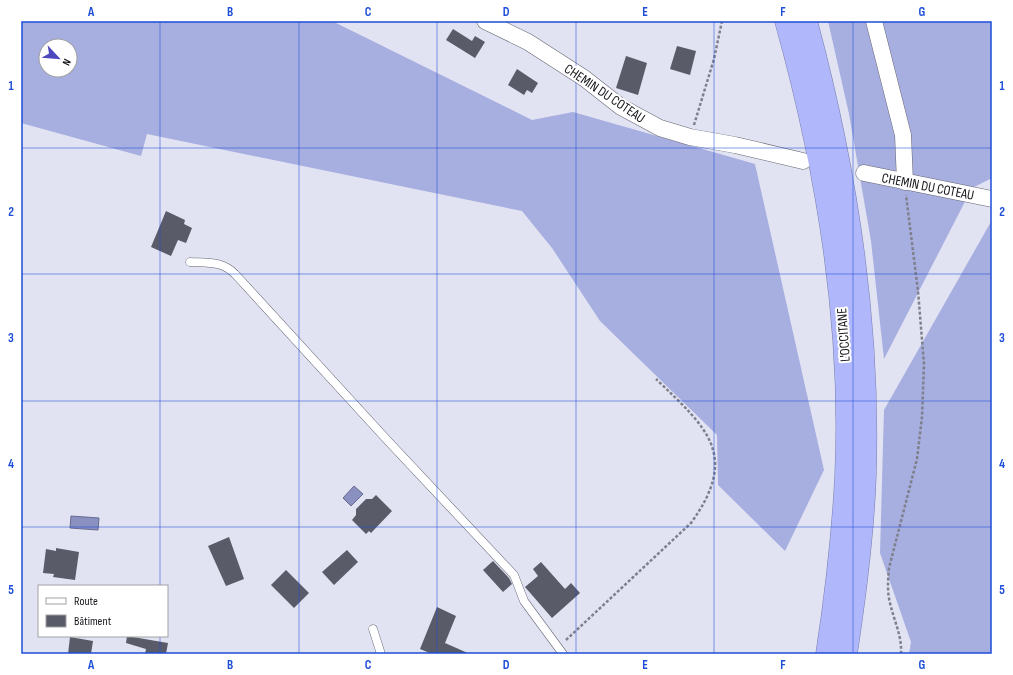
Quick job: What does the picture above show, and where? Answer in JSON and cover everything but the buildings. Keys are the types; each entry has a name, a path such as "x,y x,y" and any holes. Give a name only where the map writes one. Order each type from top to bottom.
{"highway":[{"name":"L'OCCITANE","path":"786,21 802,78 832,236 840,299 845,364 846,474 835,599 827,654"},
{"name":"L'OCCITANE","path":"806,21 819,71 852,234 864,366 865,475 854,603 846,654"},
{"path":"812,21 819,71"}],"street":[{"name":"CHEMIN DU COTEAU","path":"485,21 528,42 584,78 628,111 660,128 690,137 735,145 803,161"},
{"path":"874,21 903,136 905,182"},
{"name":"CHEMIN DU COTEAU","path":"864,173 992,199"}],"lane":[{"path":"190,262 220,263 228,267 235,274 388,442 514,574 524,601 560,651"},
{"path":"373,629 382,654"}],"path":[{"path":"690,137 714,59 722,21"},
{"path":"901,654 900,633 890,602 887,585 888,568 921,438 924,364 918,291 905,182"},
{"path":"560,651 691,523 705,504 712,484 716,464 715,454 707,432 690,411 656,379"}],"shaded area":[{"path":"21,21 332,21 532,120 573,112 755,164 824,470 785,551 718,485 717,435 600,321 552,248 522,211 147,134 141,156 21,123"},
{"path":"828,21 992,21 992,178 972,188 884,359 871,241 849,114"},
{"path":"992,220 992,654 909,654 911,642 880,553 884,410"},
{"path":"354,486 363,494 351,506 343,498"},
{"path":"71,516 99,518 98,530 70,528"}]}
